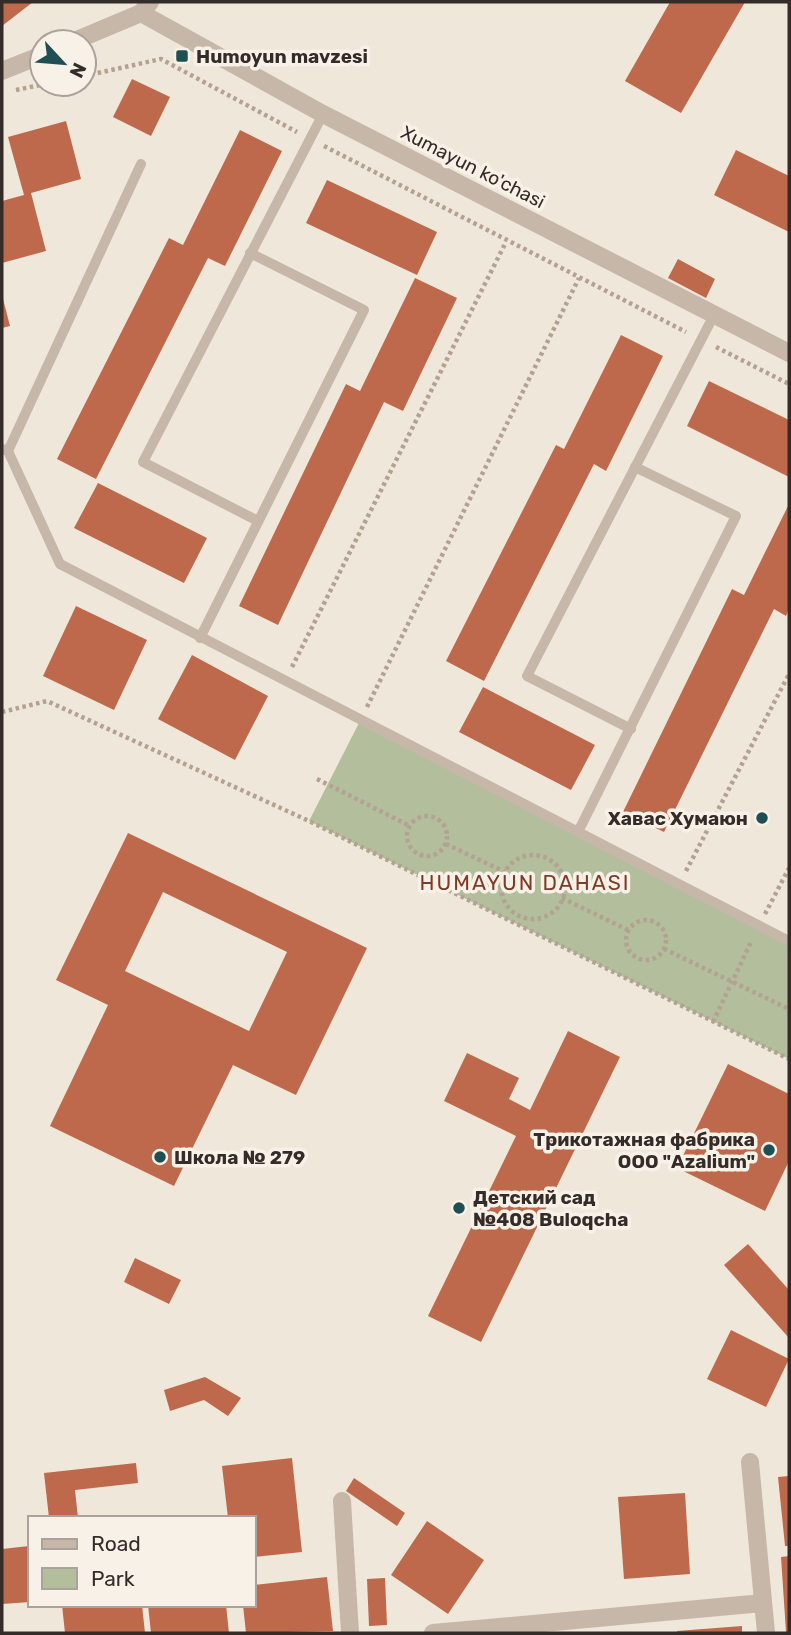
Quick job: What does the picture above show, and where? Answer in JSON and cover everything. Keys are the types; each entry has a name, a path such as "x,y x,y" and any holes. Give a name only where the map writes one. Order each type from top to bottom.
{"street":[{"path":"98,29 145,6"},
{"name":"Xumayun ko'chasi","path":"145,6 323,114 789,353"},
{"path":"2,71 28,61"},
{"path":"750,1462 766,1633"},
{"path":"342,1501 350,1633"},
{"path":"433,1633 763,1603"}],"lane":[{"path":"258,521 143,461 323,114"},
{"path":"141,164 5,450 60,564 789,941"},
{"path":"200,638 364,310 250,253"},
{"path":"631,729 527,676 713,315"},
{"path":"578,832 736,516 635,467"}],"path":[{"path":"98,73 161,59 506,242 789,384"},
{"path":"12,91 28,88"},
{"path":"285,681 506,242"},
{"path":"360,721 579,278"},
{"path":"679,884 789,674"},
{"path":"2,712 47,701 309,821 789,1059"},
{"path":"317,779 410,826"},
{"path":"430,816 440,820 446,828 446,844 442,851 431,856 418,854 411,848 407,838 410,826 418,818 430,816"},
{"path":"446,844 505,872"},
{"path":"542,856 560,870 564,880 562,898 554,911 543,917 518,915 503,898 501,885 505,872 522,857 542,856"},
{"path":"713,1022 789,868"},
{"path":"562,898 628,930"},
{"path":"649,920 659,924 665,932 664,949 650,960 637,959 630,953 626,942 628,930 637,922 649,920"},
{"path":"664,949 789,1009"}],"green space":[{"path":"360,721 789,941 789,1059 309,821"}],"building":[{"path":"2,2 33,2 2,26"},
{"path":"670,2 745,2 681,113 625,81"},
{"path":"132,79 170,97 151,136 113,117"},
{"path":"66,121 81,179 31,193 46,251 2,263 2,201 24,195 8,137"},
{"path":"240,130 282,151 225,266 208,258 96,479 57,459 169,238 183,245"},
{"path":"736,150 789,176 789,232 714,195"},
{"path":"327,180 437,232 417,275 306,223"},
{"path":"678,259 715,279 706,298 668,278"},
{"path":"415,278 457,298 403,411 384,402 278,625 239,606 346,384 360,391"},
{"path":"2,295 10,326 2,328"},
{"path":"621,335 663,356 606,471 594,464 484,681 446,661 556,445 564,449"},
{"path":"709,381 789,420 789,477 687,426"},
{"path":"98,483 207,538 184,583 74,528"},
{"path":"789,504 789,609 786,616 774,609 664,832 623,812 732,589 744,595"},
{"path":"76,606 147,640 114,710 43,676"},
{"path":"192,655 268,696 235,760 158,719"},
{"path":"483,687 595,745 571,790 459,732"},
{"path":"128,833 367,948 296,1095 233,1065 174,1186 50,1126 108,1005 56,980","holes":["163,892 287,952 249,1031 125,971"]},
{"path":"568,1031 620,1057 481,1342 428,1316 516,1136 444,1101 467,1053 519,1078 509,1099 530,1110"},
{"path":"728,1064 789,1094 789,1161 765,1211 677,1168"},
{"path":"748,1244 789,1290 789,1338 724,1265"},
{"path":"135,1258 181,1280 169,1304 124,1282"},
{"path":"731,1330 789,1359 766,1407 707,1379"},
{"path":"205,1377 241,1398 228,1416 204,1400 170,1411 164,1390"},
{"path":"292,1458 302,1552 256,1557 256,1516 228,1516 222,1466"},
{"path":"136,1463 138,1483 75,1490 78,1516 49,1516 44,1473"},
{"path":"789,1476 789,1546 785,1546 778,1477"},
{"path":"354,1478 405,1513 397,1526 346,1491"},
{"path":"685,1493 690,1574 624,1579 618,1497"},
{"path":"427,1521 484,1560 448,1614 391,1575"},
{"path":"28,1546 28,1602 2,1604 2,1549"},
{"path":"789,1556 789,1632 786,1632 781,1557"},
{"path":"327,1577 333,1631 246,1633 243,1607 256,1607 256,1585"},
{"path":"385,1578 387,1625 369,1626 367,1579"},
{"path":"62,1607 142,1607 145,1633 65,1633"},
{"path":"148,1607 226,1607 229,1633 151,1633"},
{"path":"742,1626 742,1633 677,1633 677,1631"}],"place":[{"name":"Humoyun mavzesi","path":"182,56"},
{"name":"Хавас Хумаюн","path":"762,818"},
{"name":"Трикотажная фабрика ООО \"Azalium\"","path":"769,1150"},
{"name":"Школа № 279","path":"160,1157"},
{"name":"Детский сад №408 Buloqcha","path":"459,1208"}],"district":[{"name":"HUMAYUN DAHASI","path":"525,882"}]}
